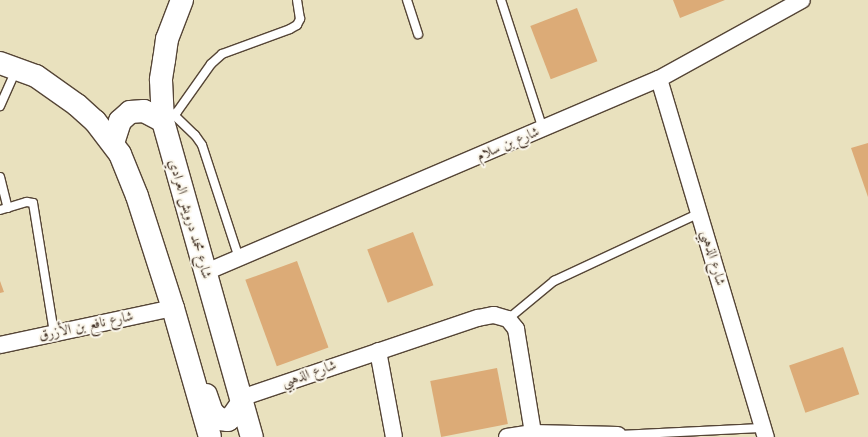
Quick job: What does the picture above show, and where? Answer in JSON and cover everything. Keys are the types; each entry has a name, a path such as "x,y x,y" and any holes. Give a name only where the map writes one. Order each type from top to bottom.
{"street":[{"name":"شارع محمد درويش العرادي","path":"182,0 167,39 161,80 168,118 206,272 252,437"},
{"name":"شارع بن سلام","path":"206,272 660,79 802,0"},
{"path":"8,66 36,76 66,96 95,121 113,143 128,172 137,196 173,308 210,437"},
{"name":"شارع الذهبي","path":"660,79 764,432"},
{"path":"113,143 120,121 130,112 144,111 168,118"},
{"name":"شارع نافع بن الأزرق","path":"0,345 173,308"},
{"name":"شارع الذهبي","path":"241,400 378,351 486,316 500,316 508,319"},
{"path":"508,319 516,329 518,335 533,433"},
{"path":"182,339 196,363 212,412 220,419 228,420 233,416 241,400"},
{"path":"378,351 394,437"},
{"path":"507,437 533,433 618,435"}],"lane":[{"path":"239,258 202,145 195,135 168,118 211,64 222,54 290,29 297,25 300,19 296,0"},
{"path":"407,0 418,34"},
{"path":"501,0 543,129"},
{"path":"0,106 8,66"},
{"path":"0,177 4,209 27,202 32,203 54,334"},
{"path":"508,319 554,281 700,213"},
{"path":"618,435 764,432"}],"building":[{"path":"673,0 725,0 680,18"},
{"path":"577,8 597,61 551,79 530,26"},
{"path":"868,143 868,197 851,148"},
{"path":"413,232 433,285 388,303 367,250"},
{"path":"297,261 328,347 277,366 245,280"},
{"path":"0,281 4,292 0,293"},
{"path":"843,347 859,394 805,413 789,366"},
{"path":"497,368 508,424 441,437 430,381"}]}
